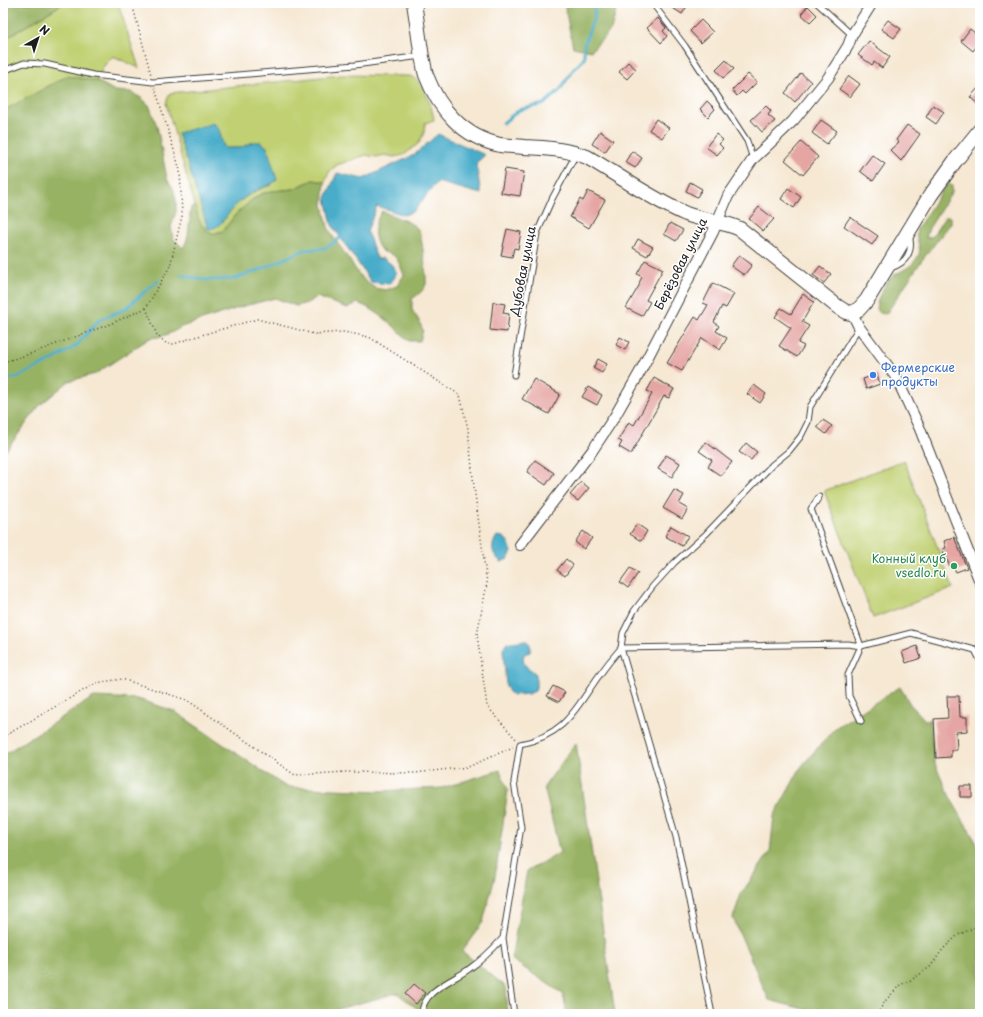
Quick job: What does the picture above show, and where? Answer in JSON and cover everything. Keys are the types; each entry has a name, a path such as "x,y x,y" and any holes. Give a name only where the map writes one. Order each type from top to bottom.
{"street":[{"path":"414,3 426,74 442,105 453,120 465,130 480,139 500,145 554,148 576,153 598,163 670,206 688,214 731,225 740,229 846,312 852,313 859,310 867,300 930,196 955,161 980,130"},
{"name":"Берёзовая улица","path":"520,545 592,451 615,416 640,372 718,222 728,196 753,158 793,121 828,78 872,3"},
{"path":"852,313 859,327 896,377 920,430 980,582"}],"lane":[{"path":"817,3 852,35"},
{"path":"653,4 684,46 747,141 753,158"},
{"path":"3,71 24,64 45,64 93,75 153,82 355,65 422,56"},
{"name":"Дубовая улица","path":"514,375 538,233 552,199 576,153"},
{"path":"712,1014 676,837 621,648 623,632 634,611 653,586 674,563 706,534 772,465 788,451 801,436 808,422 810,407 859,327"},
{"path":"819,497 811,509 861,646 848,675 849,696 861,721"},
{"path":"514,1014 504,938 521,827 514,782 520,744 536,740 557,729 575,711 598,676 621,648 848,644 861,646 911,633 975,650 980,660"},
{"path":"422,1014 426,1002 433,993 446,983 468,970 486,956 504,938"}],"path":[{"path":"3,362 24,356 110,324 146,308 170,266 182,216 180,170 153,82 132,3"},
{"path":"3,737 96,683 122,679 187,700 295,775 346,772 414,773 468,766 520,744 486,706 477,635 487,583 468,429 460,395 369,337 344,332 314,334 257,319 174,344 167,344 157,335 146,308"},
{"path":"877,1014 886,1000 900,985 913,979 930,967 943,949 958,935 978,926 980,922"}],"green space":[{"path":"3,3 64,3 3,40"},
{"path":"64,3 118,3 139,68 113,56 103,67 97,81 67,76 3,111 3,40"},
{"path":"564,3 618,3 611,30 591,51 573,47"},
{"path":"341,75 410,76 421,84 430,105 434,120 425,123 424,133 419,143 404,155 394,157 385,155 376,157 366,155 337,165 329,172 325,182 313,180 293,189 272,191 261,194 236,214 223,231 212,234 202,226 197,216 166,103 170,93","holes":["178,133 221,135 225,148 240,148 253,142 272,185 258,190 239,202 225,219 192,173"]},
{"path":"67,76 97,81 115,91 131,92 149,105 157,126 167,179 173,188 176,200 176,211 171,227 173,238 183,248 186,243 188,233 191,207 196,206 200,223 212,234 223,231 236,214 261,194 272,191 293,189 313,180 325,182 323,205 328,227 333,237 366,282 375,288 386,290 397,286 404,275 400,264 395,257 382,251 378,245 375,235 377,220 382,211 417,228 423,249 426,274 426,284 424,289 412,299 412,310 423,330 420,341 409,341 379,314 357,303 347,308 317,297 307,303 296,306 275,298 244,306 181,327 166,335 150,338 95,374 69,381 39,406 3,455 3,111"},
{"path":"947,183 952,186 952,192 929,228 926,238 932,237 945,217 951,217 951,223 922,260 886,314 880,313 876,309 880,294 886,283 894,275 911,265 919,255 920,251 916,233 917,229"},
{"path":"904,460 953,588 873,618 824,491"},
{"path":"900,687 910,704 925,720 930,720 934,762 951,799 980,849 980,1014 823,1014 769,1000 733,918 741,894 770,852 774,816 801,767 835,728"},
{"path":"94,697 138,699 174,711 286,787 379,791 442,788 500,770 508,790 495,877 483,922 462,951 506,987 508,1014 424,1014 397,993 338,1009 335,1014 3,1014 3,755"},
{"path":"576,743 615,1014 567,1014 563,994 511,959 527,871 560,853 544,787"}],"water":[{"path":"214,123 219,129 225,148 240,148 253,142 261,142 267,147 277,180 272,184 244,197 236,204 220,224 216,227 208,229 178,133"},
{"path":"438,134 485,155 476,163 481,194 437,182 414,211 404,215 377,206 367,231 377,259 383,258 391,264 396,271 395,277 389,284 371,282 332,225 326,198 337,173 363,179 414,155"},
{"path":"497,536 504,537 512,552 508,559 501,562 493,550 493,544"},
{"path":"525,640 529,642 531,648 530,652 524,654 523,661 526,666 536,674 536,687 535,691 528,694 513,695 509,692 506,686 503,649 506,643"}],"building":[{"path":"665,3 689,3 682,14"},
{"path":"808,6 817,15 810,22 801,14"},
{"path":"658,18 666,28 663,31 667,36 661,43 647,28"},
{"path":"701,20 713,32 701,43 690,31"},
{"path":"888,20 901,29 894,38 881,29"},
{"path":"970,29 980,37 980,42 973,51 961,41"},
{"path":"869,41 890,57 882,68 874,62 872,65 858,55"},
{"path":"726,60 734,69 723,78 716,70"},
{"path":"628,62 636,69 627,79 619,72"},
{"path":"801,73 811,82 795,102 785,93"},
{"path":"748,74 757,82 745,94 742,91 737,96 732,90"},
{"path":"849,76 860,84 850,97 839,89"},
{"path":"980,86 980,106 970,97"},
{"path":"707,101 715,109 708,117 700,109"},
{"path":"933,105 944,112 936,124 926,117"},
{"path":"766,106 771,111 768,115 775,121 762,132 751,120"},
{"path":"656,119 669,128 662,138 649,130"},
{"path":"821,120 837,131 827,144 812,133"},
{"path":"907,125 920,134 901,161 890,150 899,142 896,140"},
{"path":"600,131 613,140 605,152 592,144"},
{"path":"716,134 723,140 719,144 723,148 717,155 706,147"},
{"path":"801,142 818,157 803,175 785,160"},
{"path":"632,151 642,158 635,168 625,162"},
{"path":"872,155 885,164 873,181 860,171"},
{"path":"505,169 524,172 520,196 501,193"},
{"path":"690,182 702,189 697,197 686,191"},
{"path":"788,188 801,197 794,208 781,199"},
{"path":"588,191 605,200 589,228 570,217 580,199 583,201"},
{"path":"759,207 774,219 763,231 749,219"},
{"path":"850,217 878,236 872,245 844,226"},
{"path":"670,223 683,230 676,241 664,234"},
{"path":"507,229 521,232 518,249 514,248 512,257 501,255"},
{"path":"638,239 653,247 647,256 633,248"},
{"path":"739,255 752,265 744,275 731,266"},
{"path":"645,260 663,269 646,300 650,302 642,316 626,308 640,284 639,283 642,277 637,274"},
{"path":"820,266 831,274 824,283 813,275"},
{"path":"713,283 734,294 726,308 722,306 714,322 719,326 716,331 727,338 720,350 702,338 682,371 667,363 695,317 699,320 708,305 703,303"},
{"path":"803,294 814,302 802,322 809,326 798,343 804,346 797,357 779,346 791,328 775,317 781,308 791,314"},
{"path":"493,302 505,304 503,313 509,314 507,332 490,330"},
{"path":"620,337 629,342 625,350 616,345"},
{"path":"598,359 607,364 602,373 593,368"},
{"path":"877,374 880,384 866,389 863,379"},
{"path":"654,378 674,389 669,398 664,396 631,454 619,447 622,442 618,440 629,422 634,425 652,394 647,391"},
{"path":"534,379 560,394 549,414 522,399"},
{"path":"754,385 766,394 760,403 747,394"},
{"path":"588,387 602,395 597,405 582,397"},
{"path":"823,420 832,426 826,434 817,427"},
{"path":"706,442 732,462 721,476 708,467 712,460 699,451"},
{"path":"746,443 757,452 751,460 739,452"},
{"path":"666,455 680,463 672,477 658,469"},
{"path":"535,460 554,473 546,485 527,472"},
{"path":"581,482 589,488 578,501 570,495"},
{"path":"674,490 684,495 679,504 688,509 682,519 663,508"},
{"path":"637,524 647,531 641,541 630,534"},
{"path":"671,526 688,536 682,546 665,536"},
{"path":"583,531 592,538 584,549 575,542"},
{"path":"954,537 967,568 956,572 954,568 951,569 942,549 946,548 944,541"},
{"path":"566,559 573,565 565,576 557,570"},
{"path":"630,568 638,573 628,588 620,582"},
{"path":"917,646 921,658 906,663 902,652"},
{"path":"553,686 565,692 559,702 547,696"},
{"path":"947,696 959,696 960,717 967,717 967,731 956,732 957,750 951,750 951,757 936,758 934,719 948,718"},
{"path":"960,786 972,786 972,797 960,797"},
{"path":"414,984 425,993 416,1004 405,994"}],"waterway":[{"path":"503,123 519,110 544,104 560,90 573,70 584,59 584,45 595,15 593,3"},
{"path":"181,275 207,280 234,279 262,269 304,250 326,248 343,236"},
{"path":"3,379 15,378 51,361 76,346 99,320 125,309 158,281"}],"place":[{"name":"Фермерские продукты","path":"873,375"},
{"name":"Конный клуб vsedlo.ru","path":"954,566"}]}
